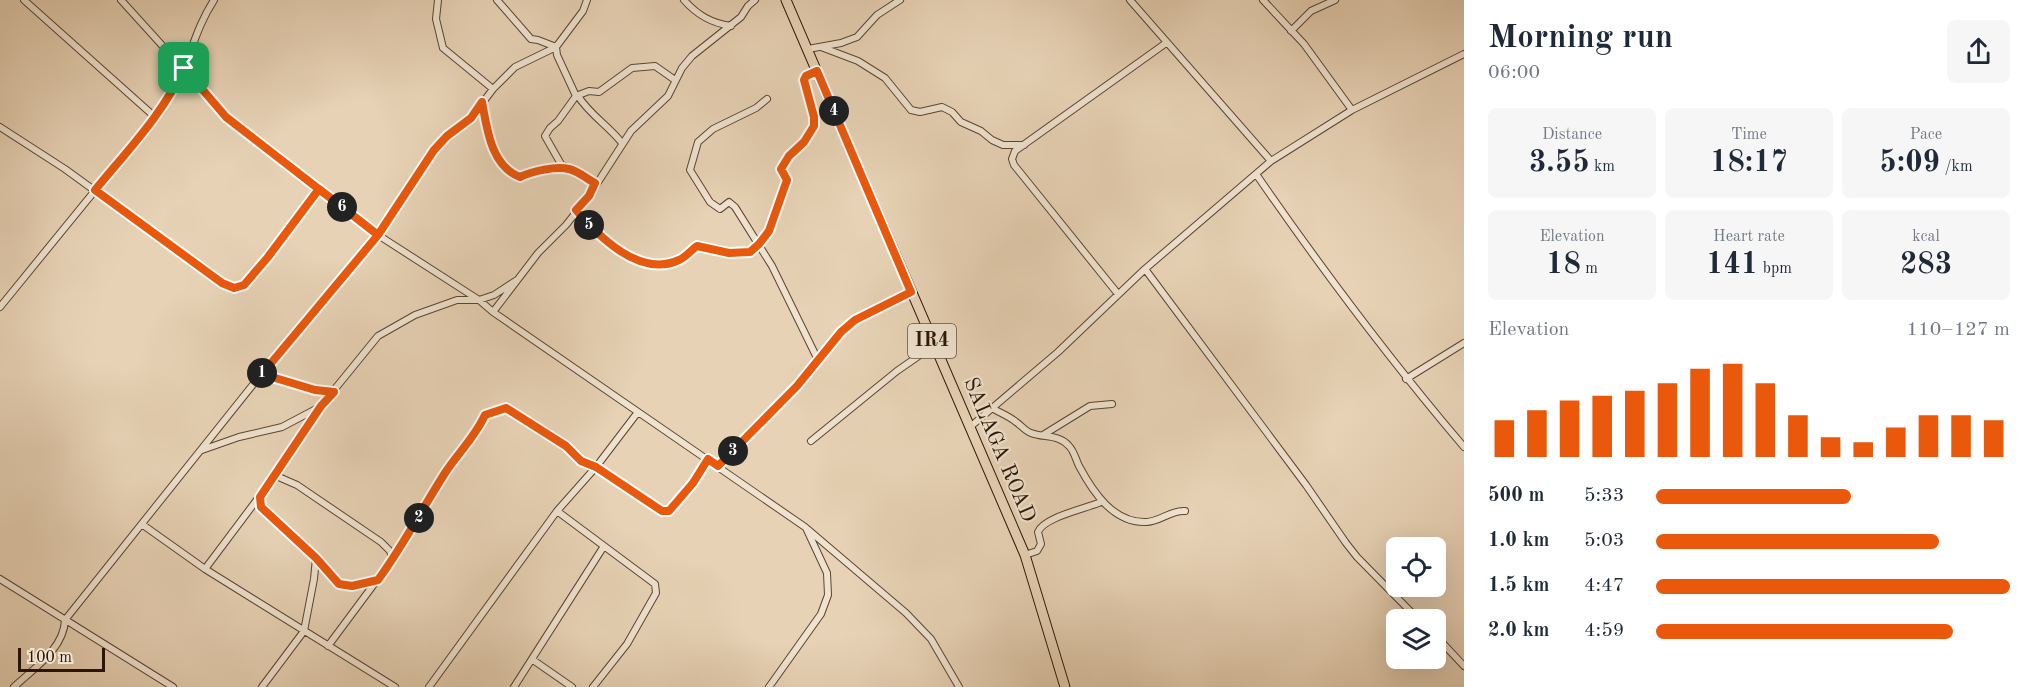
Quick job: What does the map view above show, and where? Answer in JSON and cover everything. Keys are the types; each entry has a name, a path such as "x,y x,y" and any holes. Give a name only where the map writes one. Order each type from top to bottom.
{"main road":[{"name":"SALAGA ROAD","path":"786,0 1024,555 1065,687"}],"street":[{"path":"24,0 155,117"},
{"path":"122,0 226,117 378,235 479,300 493,312 805,526 906,613 931,639 959,687"},
{"path":"0,307 155,117 173,91 200,24 214,0"},
{"path":"438,0 436,19 443,48 493,89"},
{"path":"498,0 531,39 556,47"},
{"path":"14,687 56,646 65,631 66,620 262,374 378,235 434,150 471,118 493,89 515,67 556,47 583,11 587,0"},
{"path":"684,0 694,12 716,24 730,26"},
{"path":"493,312 538,253 566,225 589,196 622,143 668,96 682,68 692,56 741,18 748,6 755,0"},
{"path":"808,49 841,43 857,37 877,15 900,0"},
{"path":"1130,0 1271,161"},
{"path":"1263,0 1304,44 1352,110"},
{"path":"1292,30 1311,11 1335,0"},
{"path":"1118,294 1014,165 1012,159 1015,151 1166,43"},
{"path":"821,46 858,61 885,78 911,110 920,112 942,107 952,112 961,122 981,131 992,140 1003,145 1025,145"},
{"path":"556,47 557,55 586,110 610,129 622,143"},
{"path":"970,427 1059,352 1145,269 1271,161 1352,110 1463,57"},
{"path":"595,183 561,164 545,136 550,128 577,96 589,91 600,92 632,68 655,66 675,80"},
{"path":"576,210 596,234 623,253 643,263 670,263 681,260 697,246 739,254 750,252 769,231 787,180 781,169 789,156 804,142 814,126 814,117 804,80 806,76 817,71"},
{"path":"767,99 756,108 713,129 698,142 690,170 710,202 720,209 729,202 759,244 818,360"},
{"path":"482,102 494,153 512,174 520,177 555,169 570,169"},
{"path":"0,127 95,190 222,283 234,288 244,285 250,279 319,189"},
{"path":"1256,174 1300,238 1406,379 1464,447"},
{"path":"1145,269 1306,485 1346,543 1408,609"},
{"path":"205,569 260,497 321,406 378,336 415,315 457,300 479,300 494,295 516,280"},
{"path":"718,466 797,386 841,332 855,320 911,292"},
{"path":"1406,379 1464,343"},
{"path":"811,441 897,371 933,346"},
{"path":"262,374 315,390 334,392"},
{"path":"1042,435 1090,406 1112,404"},
{"path":"201,450 238,437 282,427 321,406"},
{"path":"328,646 389,564 424,511 446,472 479,429 485,415 506,408 566,446 581,461 596,467 662,511 669,511 693,483 708,459"},
{"path":"992,408 1016,421 1031,433 1057,438 1068,444 1101,502 1116,513 1129,519 1151,522 1177,510 1185,511"},
{"path":"429,687 556,511 596,467 639,412"},
{"path":"274,475 297,485 381,542 390,551 392,557"},
{"path":"260,497 261,507 316,558 339,584 352,586 378,580"},
{"path":"1024,555 1037,550 1041,544 1038,538 1040,526 1058,516 1101,502"},
{"path":"556,511 655,584 656,593 627,644 593,687"},
{"path":"143,525 205,569 395,687"},
{"path":"769,687 820,614 828,595 827,573 805,526"},
{"path":"514,687 604,546"},
{"path":"262,687 304,631 315,579 316,558"},
{"path":"0,579 173,687"},
{"path":"1446,647 1464,666"},
{"path":"533,660 572,687"}],"route":[{"path":"184,68 173,91 155,117 95,190 222,283 234,288 244,285 319,189 378,235 434,150 447,136 478,111 482,102 494,153 504,166 512,174 520,177 555,169 570,169 595,183 589,196 576,210 596,234 623,253 643,263 670,263 681,260 697,246 729,253 750,252 769,231 787,180 781,169 789,156 804,142 814,126 814,117 804,80 806,76 817,71 911,292 855,320 841,332 797,386 718,466 708,459 693,483 669,511 662,511 596,467 581,461 566,446 506,408 485,415 479,429 446,472 424,511 378,580 352,586 339,584 316,558 261,507 260,497 321,406 334,392 315,390 262,374 378,235 273,153 226,117 184,68"}]}
